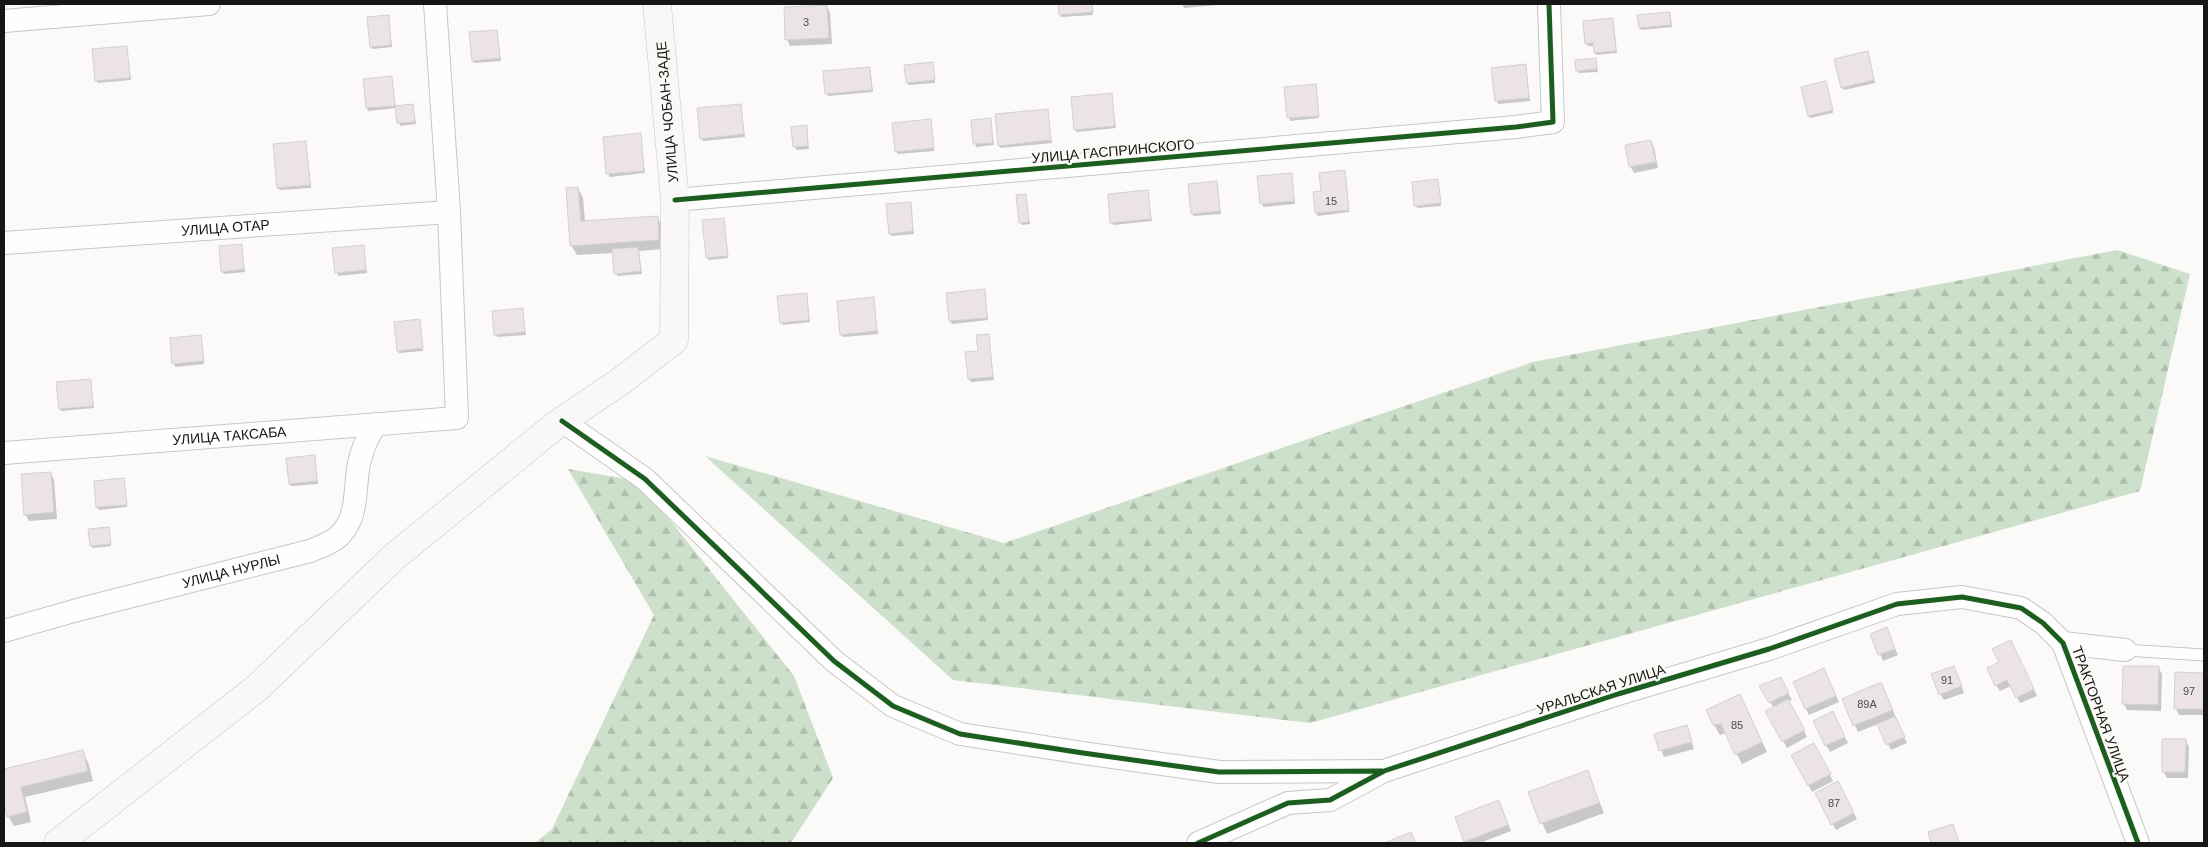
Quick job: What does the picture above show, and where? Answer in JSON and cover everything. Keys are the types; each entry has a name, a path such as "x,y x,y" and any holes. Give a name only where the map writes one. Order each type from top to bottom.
{"main road":[{"name":"УЛИЦА ЧОБАН-ЗАДЕ","path":"562,421 621,381 674,340 676,200 658,4"},
{"path":"58,843 257,688 394,557 562,421"}],"street":[{"path":"4,21 209,4"},
{"path":"435,4 449,212"},
{"name":"УЛИЦА ГАСПРИНСКОГО","path":"676,200 1516,127 1553,122 1549,4"},
{"name":"УЛИЦА ОТАР","path":"4,243 449,212"},
{"name":"УЛИЦА ТАКСАБА","path":"4,453 457,418 449,212"},
{"path":"562,421 645,479 834,661 893,706 960,734 1219,772 1384,771"},
{"name":"УЛИЦА НУРЛЫ","path":"4,631 77,610 310,552 340,536 351,520 356,500 358,465 368,436 376,424"},
{"name":"УРАЛЬСКАЯ УЛИЦА","path":"1198,843 1288,803 1330,800 1384,771 1618,694 1769,649 1897,604 1962,597 2021,608"},
{"name":"ТРАКТОРНАЯ УЛИЦА","path":"2021,608 2042,623 2063,643 2130,838"},
{"path":"2063,643 2126,650"}],"lane":[{"path":"2126,650 2204,655"}],"green space":[{"path":"2117,250 2190,274 2140,491 1310,723 953,680 705,456 1004,543 1533,362"},
{"path":"568,469 639,481 794,676 833,778 791,843 535,843 552,829 654,615"}],"building":[{"path":"1058,4 1092,4 1093,12 1059,15"},
{"path":"827,5 829,38 785,40 784,7"},
{"path":"1670,12 1671,25 1639,28 1637,15"},
{"path":"389,15 391,45 370,47 367,17"},
{"path":"1613,18 1616,51 1594,53 1593,43 1585,44 1583,21"},
{"path":"497,30 500,58 472,61 469,32"},
{"path":"127,46 130,78 95,81 92,49"},
{"path":"1868,51 1874,80 1841,88 1834,59"},
{"path":"1596,58 1597,69 1576,71 1575,60"},
{"path":"933,62 935,80 906,83 904,65"},
{"path":"1526,64 1529,98 1495,101 1491,68"},
{"path":"870,67 872,90 825,94 823,71"},
{"path":"392,76 395,106 366,108 363,79"},
{"path":"1826,81 1833,110 1808,116 1801,87"},
{"path":"1316,84 1319,116 1287,118 1284,87"},
{"path":"1112,93 1115,126 1074,130 1071,97"},
{"path":"413,104 415,122 397,123 395,106"},
{"path":"741,104 744,134 700,139 697,108"},
{"path":"1048,109 1051,140 998,146 995,114"},
{"path":"991,118 993,143 973,144 971,120"},
{"path":"931,119 934,148 895,152 892,123"},
{"path":"807,125 808,146 793,147 791,127"},
{"path":"641,133 644,171 606,174 603,137"},
{"path":"1651,140 1656,162 1629,167 1625,145"},
{"path":"306,141 310,185 277,188 273,144"},
{"path":"1345,170 1349,210 1315,213 1313,192 1321,191 1319,173"},
{"path":"1292,173 1294,201 1260,204 1257,176"},
{"path":"1438,179 1441,203 1414,206 1412,182"},
{"path":"1217,181 1220,211 1191,214 1188,184"},
{"path":"578,187 581,221 658,216 659,240 570,246 566,188"},
{"path":"1148,190 1151,219 1110,223 1108,194"},
{"path":"1026,194 1029,222 1019,223 1016,195"},
{"path":"911,202 913,231 889,234 886,204"},
{"path":"724,218 728,256 706,258 702,220"},
{"path":"242,244 244,269 221,272 219,246"},
{"path":"364,245 366,270 335,273 332,248"},
{"path":"638,247 641,271 614,274 612,249"},
{"path":"985,289 987,318 949,321 946,293"},
{"path":"807,293 809,320 780,323 777,296"},
{"path":"874,297 877,331 840,335 837,301"},
{"path":"523,308 525,332 494,335 492,311"},
{"path":"420,319 423,348 397,351 394,322"},
{"path":"989,334 993,377 968,379 965,352 978,351 976,335"},
{"path":"201,335 204,361 172,364 170,338"},
{"path":"91,379 93,406 59,409 56,382"},
{"path":"315,455 317,481 289,484 286,458"},
{"path":"51,472 54,512 24,515 21,474"},
{"path":"124,478 127,505 96,507 94,481"},
{"path":"109,527 111,544 90,546 88,529"},
{"path":"1887,627 1895,649 1878,655 1870,634"},
{"path":"2011,640 2034,689 2016,698 2007,680 1995,686 1987,668 1999,662 1992,649"},
{"path":"1954,666 1962,686 1939,695 1931,674"},
{"path":"2123,666 2159,666 2158,705 2122,704"},
{"path":"1824,668 1836,696 1805,709 1793,682"},
{"path":"2175,672 2204,673 2204,709 2174,709"},
{"path":"1781,677 1789,693 1769,703 1759,686"},
{"path":"1881,682 1893,710 1853,726 1842,699"},
{"path":"1740,694 1762,742 1735,755 1721,724 1713,725 1706,710"},
{"path":"1788,699 1805,730 1782,742 1765,711"},
{"path":"1833,711 1845,737 1825,746 1813,721"},
{"path":"1895,716 1905,737 1886,745 1877,724"},
{"path":"1687,725 1692,742 1659,751 1654,734"},
{"path":"2162,739 2186,739 2185,772 2162,772"},
{"path":"1814,743 1831,774 1808,786 1791,755"},
{"path":"83,750 88,771 21,787 27,812 7,817 4,804 4,769"},
{"path":"1588,770 1599,803 1540,824 1528,792"},
{"path":"1838,781 1854,813 1831,825 1815,793"},
{"path":"1499,800 1508,825 1464,842 1455,817"},
{"path":"1953,824 1959,843 1931,843 1928,832"},
{"path":"1411,832 1416,843 1384,843"}],"cycle path":[{"path":"675,200 1516,127 1553,122 1549,4"},
{"path":"562,421 645,479 834,661 893,706 960,734 1219,772 1382,771"},
{"path":"1198,843 1288,803 1330,800 1384,771 1618,694 1769,649 1897,604 1962,597 2021,608 2043,623 2063,643 2138,843"}]}
